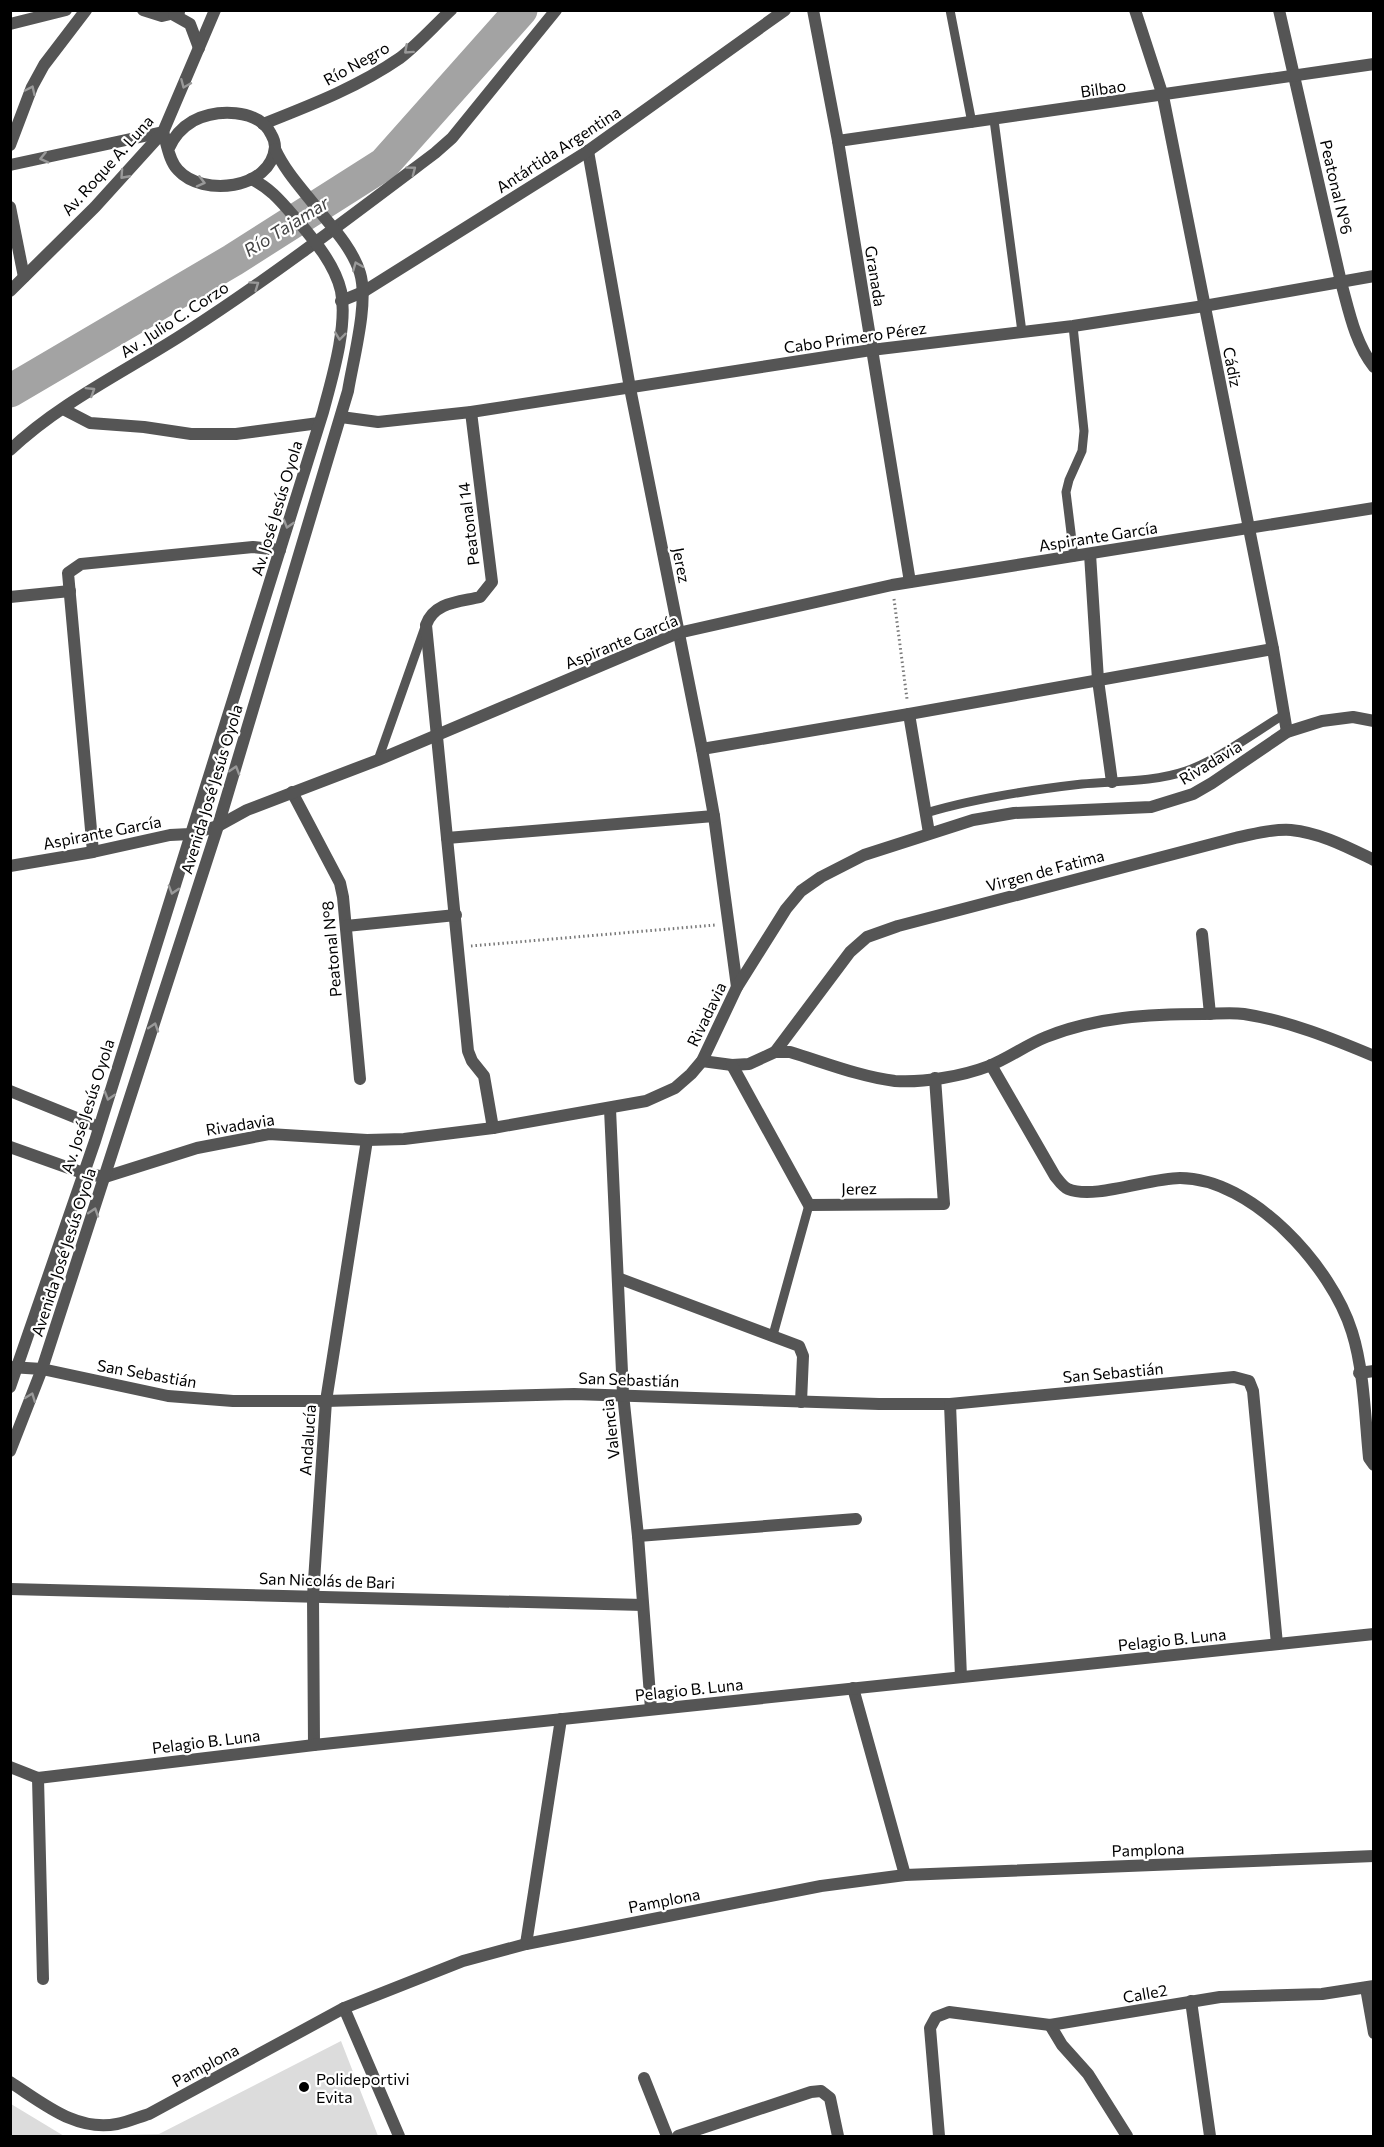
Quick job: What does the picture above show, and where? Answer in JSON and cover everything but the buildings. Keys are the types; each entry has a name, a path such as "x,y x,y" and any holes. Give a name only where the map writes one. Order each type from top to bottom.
{"street":[{"path":"10,24 66,10"},
{"path":"10,145 32,87 44,65 86,10"},
{"path":"143,10 162,16 178,13 190,24 198,48"},
{"name":"Av. Roque A. Luna","path":"10,291 95,207 163,132 215,10"},
{"name":"Río Negro","path":"264,124 334,96 375,74 402,56 451,10"},
{"name":"Av . Julio C. Corzo","path":"10,450 63,409 189,331 315,243 452,138 556,10"},
{"name":"Antártida Argentina","path":"341,301 363,292 588,151 785,10"},
{"name":"Granada","path":"813,10 838,141 910,582"},
{"name":"Cádiz","path":"1135,10 1163,96 1273,649 1287,732"},
{"name":"Peatonal N°6","path":"1279,10 1341,282 1352,323 1366,358 1374,367"},
{"name":"Bilbao","path":"838,141 1374,64"},
{"path":"10,165 163,132 194,120 227,113 244,114 264,124 274,140 275,149 264,170 251,179 238,184 220,186 197,183 176,169 163,132"},
{"path":"169,148 174,136 194,120"},
{"name":"Avenida José Jesús Oyola","path":"10,1451 42,1369 218,826 341,417 352,368 363,292 361,274 351,253 281,162 275,149"},
{"name":"Jerez","path":"588,151 630,388 714,816 737,987"},
{"path":"251,179 270,190 315,243"},
{"path":"10,207 24,277"},
{"name":"Av. José Jesús Oyola","path":"207,783 319,423 337,357 342,319 341,291 332,268 315,243"},
{"name":"Cabo Primero Pérez","path":"341,417 378,422 471,412 871,350 1073,326 1374,276"},
{"path":"63,409 90,423 144,427 191,434 236,434 319,423"},
{"name":"Peatonal 14","path":"426,625 430,615 443,606 480,597 492,582 471,412"},
{"name":"Aspirante García","path":"10,866 93,852 170,835 190,834 218,826 247,810 378,760 678,633 892,585 1374,508"},
{"path":"93,852 68,573 81,564 253,547 280,550"},
{"path":"1090,554 1098,680 1112,782"},
{"path":"10,597 70,591"},
{"path":"426,625 468,1051 472,1061 484,1076 493,1128"},
{"path":"702,749 1273,649"},
{"path":"909,714 929,833"},
{"name":"Rivadavia","path":"10,1147 83,1173 105,1177 197,1148 260,1135 299,1134 367,1140 404,1139 493,1128 646,1101 675,1088 692,1074 702,1061 737,987 786,909 801,891 821,877 864,855 973,820 1014,813 1151,807 1170,802 1193,794 1212,783 1287,732 1322,720 1353,717 1374,721"},
{"name":"Avenida José Jesús Oyola","path":"190,834 207,783"},
{"name":"Peatonal N°8","path":"292,792 340,883 360,1080"},
{"path":"447,838 714,816"},
{"name":"Virgen de Fatima","path":"775,1052 850,952 867,937 898,926 1235,838 1266,832 1289,830 1321,836 1374,860"},
{"name":"Av. José Jesús Oyola","path":"10,1387 14,1367 99,1127 190,834"},
{"path":"345,926 456,915"},
{"path":"1202,934 1210,1014"},
{"path":"702,1061 732,1065 749,1064 775,1052 790,1052 896,1081 935,1078 962,1075 991,1065 1046,1037 1079,1026 1136,1016 1210,1014 1242,1014 1286,1023 1324,1035 1374,1056"},
{"path":"732,1065 809,1205"},
{"path":"991,1065 1055,1176 1065,1188 1080,1193 1151,1180 1181,1178 1207,1182 1236,1193 1255,1205 1292,1236 1320,1269 1340,1299 1352,1333 1369,1458 1374,1465"},
{"name":"Jerez","path":"809,1205 944,1204 935,1078"},
{"path":"10,1091 99,1127"},
{"name":"Valencia","path":"610,1109 623,1394 638,1536 651,1709"},
{"name":"Andalucía","path":"314,1745 313,1596 326,1401 367,1140"},
{"path":"618,1278 799,1346 803,1356 801,1402"},
{"name":"San Sebastián","path":"14,1367 42,1369 168,1396 233,1401 623,1394 801,1402 950,1404 1234,1377 1249,1381 1253,1391 1277,1644"},
{"path":"1359,1373 1374,1371"},
{"path":"950,1404 961,1677"},
{"path":"638,1536 856,1520"},
{"name":"San Nicolás de Bari","path":"10,1589 643,1605"},
{"name":"Pelagio B. Luna","path":"10,1767 38,1778 314,1745 1374,1635"},
{"path":"853,1688 905,1875"},
{"path":"526,1944 561,1719"},
{"path":"38,1778 44,1979"},
{"name":"Pamplona","path":"10,2082 67,2118 92,2126 117,2124 149,2114 344,2008 463,1961 526,1944 821,1886 905,1875 1374,1856"},
{"path":"1370,1987 1374,2033"},
{"name":"Calle2","path":"939,2136 930,2028 936,2018 948,2012 1050,2025 1128,2014 1220,1997 1322,1994 1370,1987"},
{"path":"1191,2001 1210,2136"},
{"path":"344,2008 399,2136"},
{"path":"1050,2025 1062,2045 1088,2074 1127,2136"},
{"path":"644,2078 667,2136"},
{"path":"678,2136 811,2092 821,2091 830,2098 838,2136"}],"lane":[{"path":"950,10 972,123"},
{"path":"994,120 1022,332"},
{"path":"1073,326 1084,431 1082,451 1066,492 1074,556"},
{"path":"378,760 426,625"},
{"path":"926,813 952,805 1051,788 1161,777 1186,771 1205,763 1285,714"},
{"path":"772,1335 809,1205"}],"path":[{"path":"892,585 909,714"},
{"path":"459,947 729,923"}],"shaded area":[{"name":"Polideportivi Evita","path":"341,2041 378,2136 78,2136 159,2134"},
{"path":"11,2104 64,2136 11,2136"}],"waterway":[{"name":"Río Tajamar","path":"10,391 233,260 384,164 521,10"}],"place":[{"name":"Polideportivi Evita","path":"304,2087"}]}
